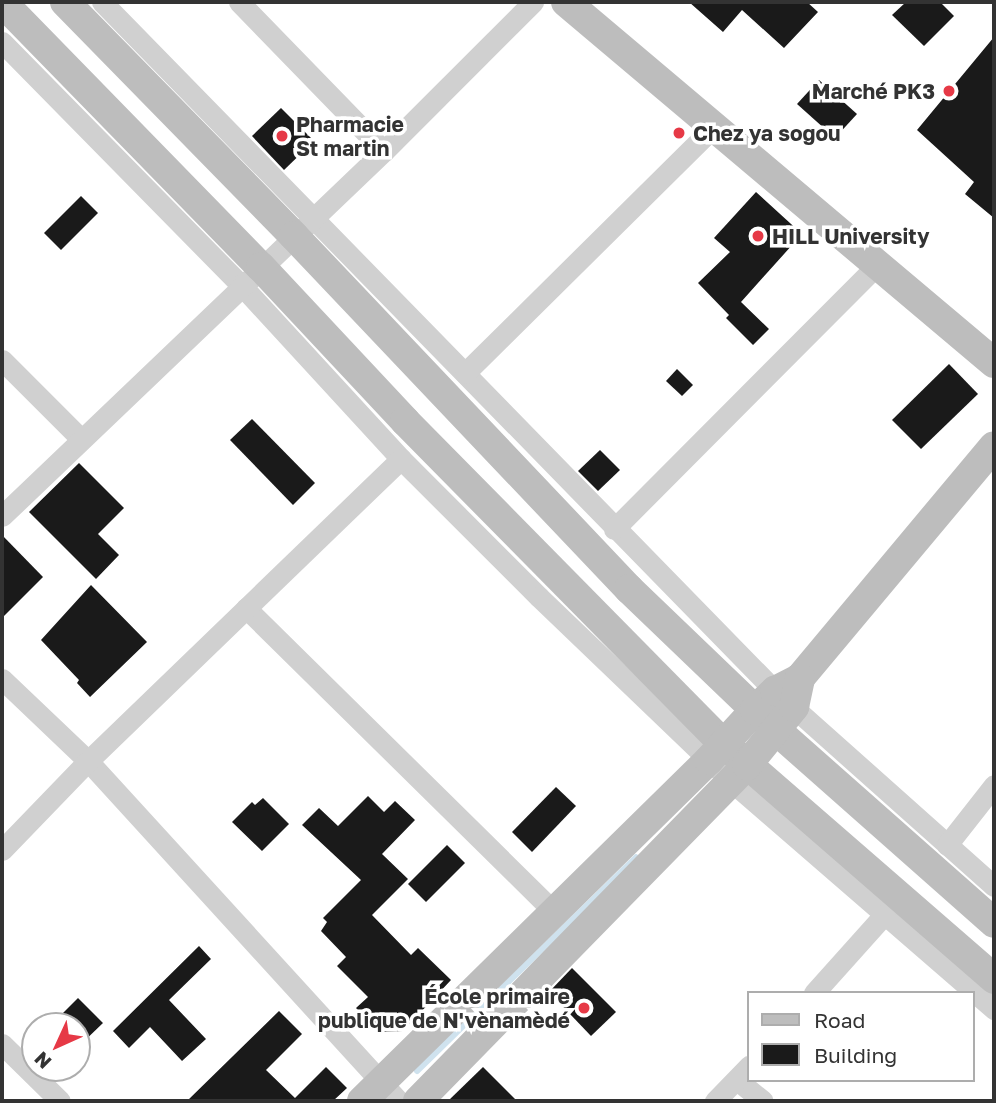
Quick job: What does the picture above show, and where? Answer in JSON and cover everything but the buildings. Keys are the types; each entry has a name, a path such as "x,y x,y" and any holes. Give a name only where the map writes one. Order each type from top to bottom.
{"street":[{"path":"2,2 251,276 401,459 716,752 884,915 973,991"},
{"path":"65,2 304,228 465,373 994,923"},
{"path":"102,2 629,589 780,703 994,886"},
{"path":"239,2 384,151"},
{"path":"2,516 384,151 533,2"},
{"path":"566,2 994,363"},
{"path":"2,42 405,421 716,752"},
{"path":"465,373 714,127"},
{"path":"614,529 878,264"},
{"path":"2,360 81,439"},
{"path":"418,1101 739,774 780,703 994,446"},
{"path":"2,850 88,761 401,459"},
{"path":"246,608 555,913"},
{"path":"2,679 88,761 380,1095 555,913 716,752 780,703"},
{"path":"739,774 994,979"},
{"path":"947,845 994,785"},
{"path":"816,991 884,915"},
{"path":"975,993 994,1009"},
{"path":"2,1044 60,1101"},
{"path":"715,1101 743,1073"},
{"path":"749,1082 763,1101"}],"waterway":[{"path":"417,1071 636,857"}],"place":[{"name":"Marché PK3","path":"949,91"},
{"name":"Chez ya sogou","path":"679,133"},
{"name":"Pharmacie St martin","path":"282,136"},
{"name":"HILL University","path":"758,236"},
{"name":"École primaire publique de N'vènamèdé","path":"584,1008"}]}
